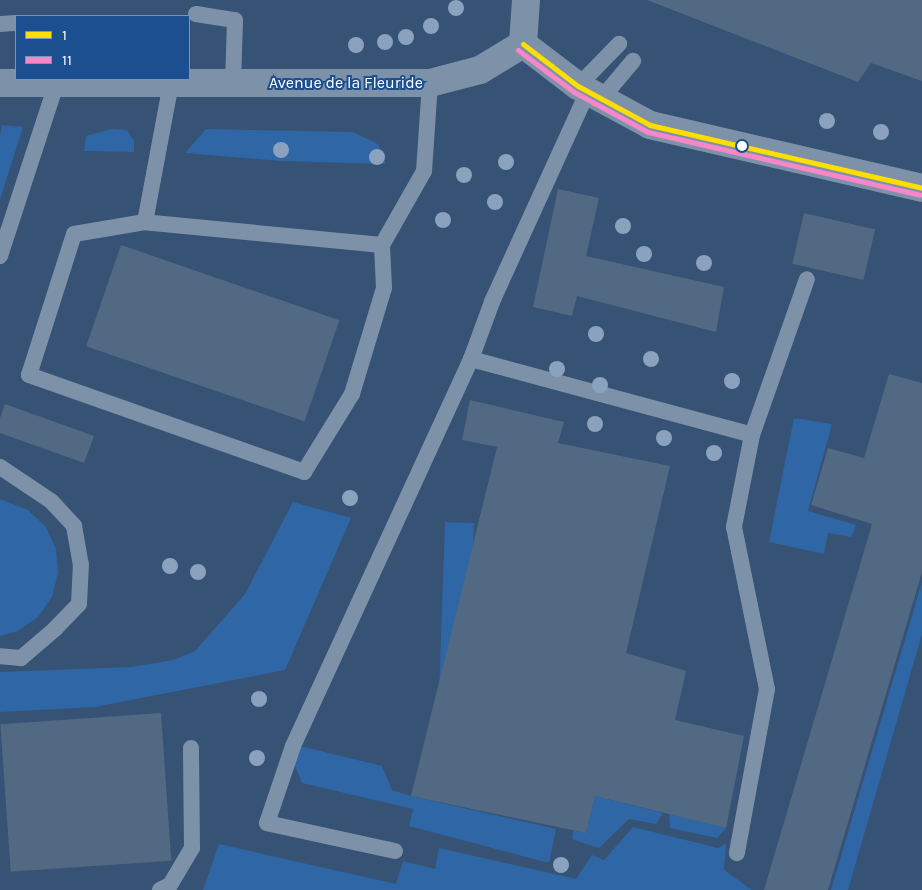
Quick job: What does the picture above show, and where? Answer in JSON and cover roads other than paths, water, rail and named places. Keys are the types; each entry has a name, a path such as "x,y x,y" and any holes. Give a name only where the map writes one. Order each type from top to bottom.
{"street":[{"path":"526,0 523,44 589,92 650,125 922,188"},
{"name":"Avenue de la Fleuride","path":"0,82 430,83 480,70 523,44"}],"lane":[{"path":"196,14 235,20 233,83"},
{"path":"0,24 15,23"},
{"path":"395,851 267,823 292,746 471,359 492,302 589,92 619,44"},
{"path":"589,92 633,61"},
{"path":"0,256 57,82"},
{"path":"145,222 172,83"},
{"path":"382,245 145,222 74,234 29,375 304,472 352,394 384,288 382,245 424,172 430,83"},
{"path":"737,853 767,689 734,527 752,435 807,279"},
{"path":"471,359 752,435"},
{"path":"0,467 51,501 74,526 81,564 79,604 56,629 21,658 0,656"},
{"path":"160,890 170,885 192,848 191,748"}]}
